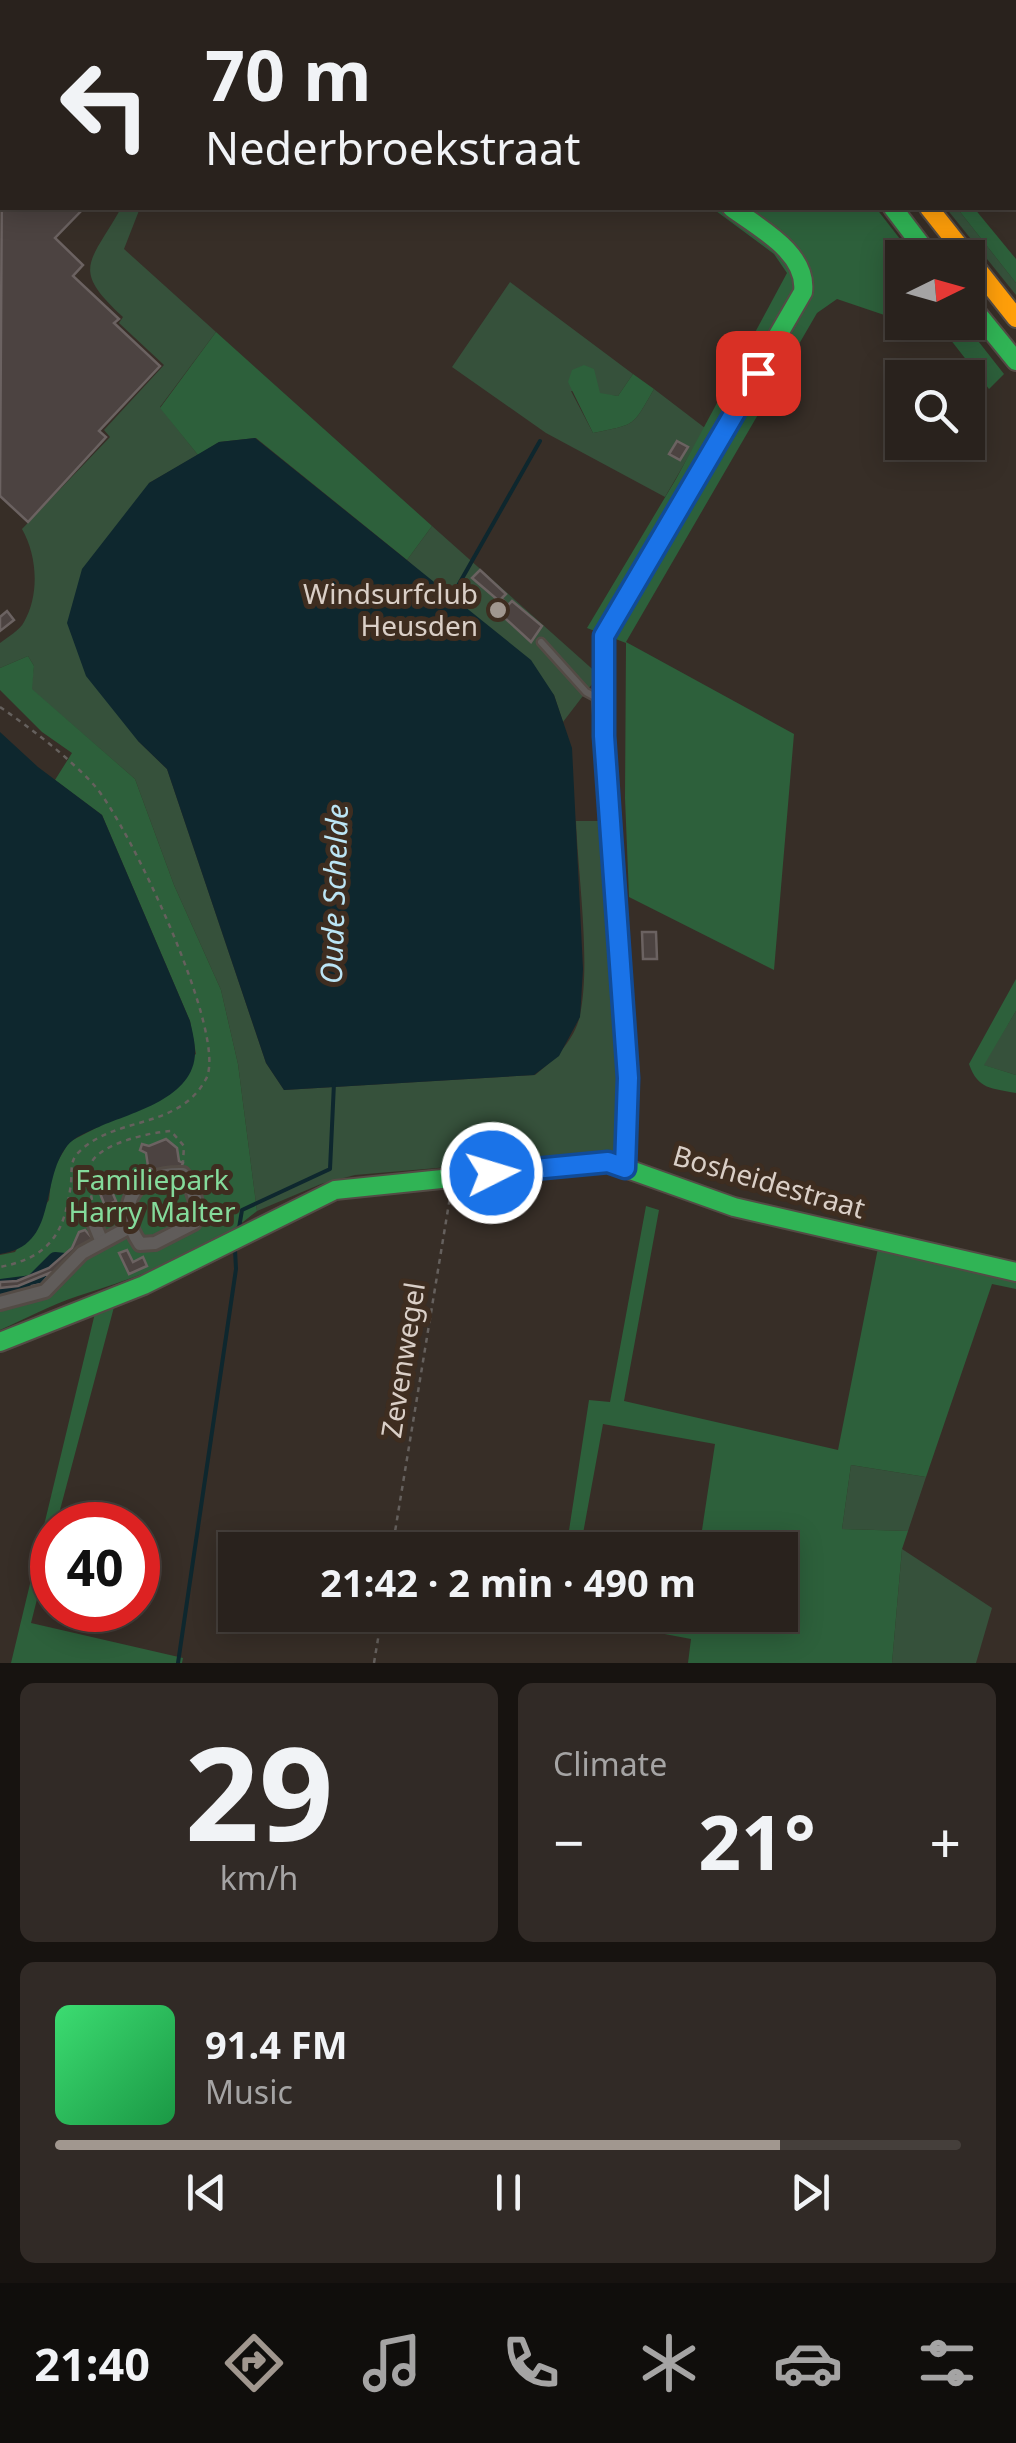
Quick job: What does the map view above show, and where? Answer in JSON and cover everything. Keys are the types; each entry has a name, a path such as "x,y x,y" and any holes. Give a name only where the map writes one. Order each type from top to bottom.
{"main road":[{"path":"625,1168 628,1078 602,701 604,636 797,308 804,289 803,270 774,239 735,210"},
{"path":"895,210 917,240"},
{"path":"930,210 1016,318"},
{"path":"985,323 1016,361"},
{"name":"Bosheidestraat","path":"0,1342 144,1285 334,1190 608,1162 734,1207 1016,1272"}],"street":[{"path":"183,1174 196,1204 198,1214 194,1223 146,1245 140,1244 130,1226 126,1208 138,1187 167,1175 183,1174"},
{"path":"93,1211 101,1240"},
{"path":"0,1303 49,1289 82,1252 130,1226"}],"lane":[{"path":"541,642 586,692 602,701"}],"path":[{"path":"0,707 94,786 122,825 147,873 198,1002 210,1045 211,1066 206,1080 188,1103 168,1115 98,1137 73,1158 67,1210 58,1234 36,1255 0,1267"},
{"path":"93,1211 90,1166 96,1155 136,1136 171,1132 184,1146 183,1174"},
{"name":"Zevenwegel","path":"395,1532 454,1176"},
{"path":"374,1663 379,1632"}],"green space":[{"path":"120,210 139,210 124,249 216,332 160,407 198,455 149,483 138,741 167,769 266,1063 284,1090 535,1075 569,1041 580,1015 584,945 576,821 602,821 621,1063 618,1147 611,1153 355,1175 321,1184 257,1211 238,1064 221,990 174,885 135,779 31,689 34,666 28,656 0,668 0,643 22,625 33,599 33,562 22,529 110,437 104,430 164,365 119,323 123,317 96,287 90,265"},
{"path":"715,210 878,210 901,240 885,240 885,315 837,299 817,313 626,642 794,734 774,970 629,897 626,643 587,628 676,479 787,273 774,254"},
{"path":"948,210 959,210 982,240 972,240"},
{"path":"959,210 976,210 1016,259 1016,283"},
{"path":"985,244 1016,283 1016,295 985,256"},
{"path":"510,282 633,374 618,396 571,391 593,433 632,422 654,389 705,428 665,497 546,433 452,367"},
{"path":"216,332 432,526 407,560 256,438 219,442 198,455 160,408"},
{"path":"951,340 977,340 1004,374 989,389 985,384 985,360 966,360"},
{"path":"584,365 594,369 600,393 618,396 633,374 654,389 632,422 593,433 568,382 572,370"},
{"name":"Windsurfclub Heusden","path":"432,526 599,675 563,722 554,695 407,560"},
{"name":"Familiepark Harry Malter","path":"28,656 34,666 32,689 135,779 174,885 221,990 238,1064 257,1211 195,1252 0,1330 0,1255 15,1252 49,1200 52,1171 69,1142 96,1128 196,1054 190,1021 102,815 55,780 72,753 42,732 0,690 0,668"},
{"path":"1016,979 1016,1011 984,1065 1016,1075 1016,1093 981,1083 969,1064"},
{"path":"1016,1011 1016,1075 983,1065"},
{"path":"646,1206 659,1210 624,1401 838,1450 878,1248 1016,1278 1016,1289 992,1284 926,1477 851,1465 842,1529 908,1531 902,1549 892,1663 688,1663 691,1639 654,1632 798,1632 798,1532 702,1532 715,1444 603,1424 583,1532 569,1532 589,1400 610,1402"},
{"path":"114,1307 62,1502 50,1502 95,1313"},
{"path":"851,1465 926,1477 908,1531 842,1529"},
{"path":"902,1549 992,1608 976,1663 892,1663"},
{"path":"30,1584 30,1632 70,1632 183,1658 182,1663 11,1663"}],"water":[{"path":"255,438 531,660 554,695 572,748 583,969 580,1017 559,1056 534,1075 284,1090 266,1063 167,769 138,741 86,676 67,623 82,569 149,483 219,442"},
{"path":"0,732 38,767 102,815 190,1021 195,1051 193,1067 174,1092 145,1109 86,1132 67,1146 53,1177 40,1226 19,1249 0,1254"}],"building":[{"path":"2,210 82,210 55,238 83,265 73,276 119,319 114,323 160,366 99,431 106,437 28,522 0,496"},
{"path":"677,441 688,447 680,460 669,454"},
{"path":"480,570 506,594 499,601 472,578"},
{"path":"502,599 508,605 512,601 542,626 531,642 494,608"},
{"path":"7,611 14,620 0,631 0,617"},
{"path":"642,932 656,932 657,959 643,959"},
{"path":"166,1139 177,1148 183,1163 180,1169 158,1173 148,1166 146,1153 140,1150 142,1144 149,1146"},
{"path":"104,1173 116,1201 105,1206 94,1178"},
{"path":"85,1230 93,1239 46,1288 33,1292 32,1286 41,1284 52,1272 18,1286 0,1288 0,1282 17,1281 49,1268"},
{"path":"127,1250 133,1262 143,1257 147,1266 129,1274 119,1253"}],"waterway":[{"name":"Oude Schelde","path":"451,598 540,441"},
{"name":"Oude Schelde","path":"239,1228 242,1210 330,1169 334,1083"},
{"name":"Oude Schelde","path":"178,1663 236,1269 235,1250"},
{"path":"0,1286 32,1282 55,1259 65,1260"},
{"path":"0,1296 31,1289"}],"traffic: fast":[{"path":"628,594 803,292 798,265 790,254 735,210"},
{"path":"895,210 917,240"},
{"path":"985,323 1016,361"},
{"path":"0,1342 144,1285 335,1190 608,1162 734,1207 1016,1272"}],"traffic: slow":[{"path":"931,210 1016,318"},
{"path":"625,1168 628,1078 602,701 604,636 628,594"}],"place":[{"name":"Windsurfclub Heusden","path":"498,610"}],"route":[{"path":"492,1173 608,1162 625,1168 628,1078 602,701 604,636 758,373"}]}
